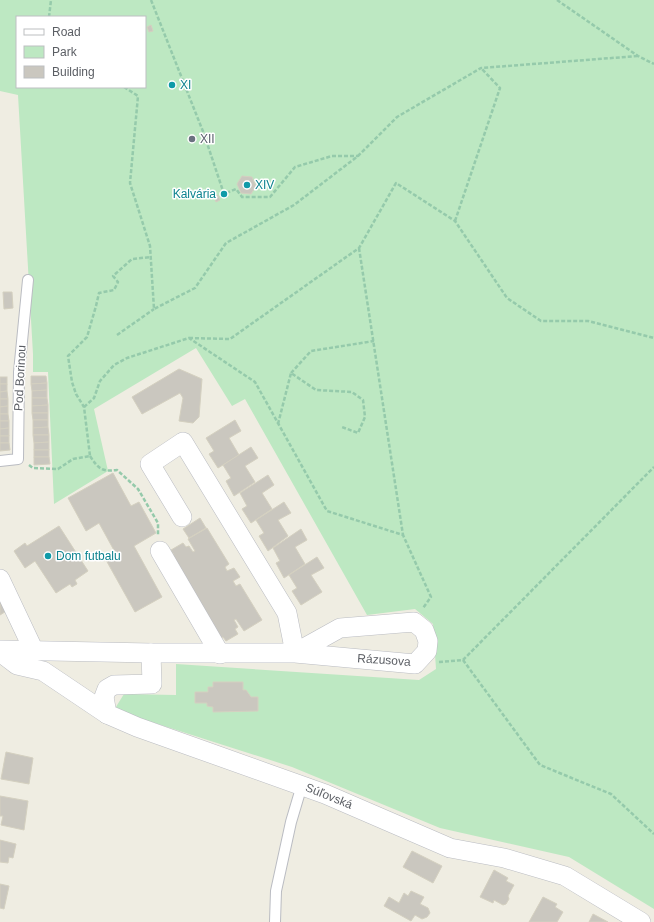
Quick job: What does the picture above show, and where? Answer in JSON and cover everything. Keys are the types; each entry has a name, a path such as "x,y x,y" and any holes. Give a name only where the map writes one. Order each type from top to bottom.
{"street":[{"path":"182,517 150,464 183,442 287,613 295,653"},
{"path":"160,551 220,654"},
{"path":"0,579 34,651"},
{"name":"Rázusova","path":"0,651 220,654 295,653 415,664 427,651 428,641 424,630 414,622 340,628 295,653"},
{"name":"Súľovská","path":"0,651 16,665 43,671 107,714 137,727 302,785 450,848 504,858 565,876 641,922"},
{"path":"107,714 104,697 107,689 114,685 152,684 151,653"}],"lane":[{"name":"Pod Borinou","path":"18,459 19,372 28,280"},
{"path":"0,461 18,459"},
{"path":"275,922 276,891 290,822 302,785"}],"path":[{"path":"49,16 51,0"},
{"path":"151,0 204,134 224,194 236,190 242,197 270,197 295,167 332,156 358,156"},
{"path":"557,0 638,56 654,64"},
{"path":"117,335 154,308 195,288 226,243 294,205 358,156 397,117 480,68 638,56"},
{"path":"455,220 500,88 480,68"},
{"path":"126,88 138,96 130,183 150,246 154,308"},
{"path":"84,407 94,398 100,381 114,365 127,358 189,338 230,339 359,248 396,183 455,220 507,298 541,321 588,321 654,338"},
{"path":"359,248 403,535 431,597 414,622"},
{"path":"151,257 132,259 113,276 118,282 114,290 99,293 87,337 68,356 72,382 76,394 84,407 90,456 97,467 108,471 117,470 138,489 158,523 160,551"},
{"path":"189,338 255,382 327,511 403,535"},
{"path":"278,425 291,373 311,351 374,341"},
{"path":"291,373 316,390 352,392 363,400 365,417 358,433 342,427"},
{"path":"18,459 33,468 58,469 73,459 90,456"},
{"path":"415,664 464,660 654,467"},
{"path":"464,660 540,765 611,794 654,834"}],"green space":[{"path":"0,0 654,0 654,909 569,857 440,828 292,767 114,710 124,694 176,695 176,664 419,680 436,669 433,624 415,609 367,615 245,399 232,406 196,348 94,409 108,471 54,504 48,372 33,372 18,95 0,91"}],"building":[{"path":"151,25 153,31 149,32 147,27"},
{"name":"XI","path":"173,81 175,87 171,89 169,83"},
{"name":"XIV","path":"242,176 252,177 256,186 251,194 241,193 237,184"},
{"path":"218,195 220,200 216,202 213,196"},
{"path":"3,292 12,292 13,308 4,309"},
{"path":"179,369 202,379 199,417 193,423 179,421 183,398 180,393 142,414 132,397"},
{"path":"31,376 46,376 47,383 31,384"},
{"path":"0,377 7,377 7,384 0,384"},
{"path":"47,383 47,390 32,391 31,384"},
{"path":"0,384 7,384 7,391 0,392"},
{"path":"47,390 47,398 32,398 32,391"},
{"path":"7,391 8,399 0,399 0,392"},
{"path":"32,398 47,398 48,405 32,406"},
{"path":"0,399 8,399 8,406 0,407"},
{"path":"48,405 48,413 32,413 32,406"},
{"path":"8,406 8,414 0,414 0,407"},
{"path":"32,413 48,413 48,420 33,420"},
{"path":"0,414 8,414 9,421 0,421"},
{"path":"33,420 48,420 48,427 33,428"},
{"path":"235,420 241,431 229,438 239,455 218,468 209,454 214,451 206,438"},
{"path":"0,421 9,421 9,428 0,429"},
{"path":"48,427 49,435 33,435 33,428"},
{"path":"9,428 9,436 0,436 0,429"},
{"path":"33,435 49,435 49,442 34,443"},
{"path":"0,436 9,436 9,443 0,443"},
{"path":"49,442 49,450 34,450 34,443"},
{"path":"0,443 9,443 10,450 0,451"},
{"path":"251,447 258,458 245,466 255,482 234,496 226,481 231,478 223,465"},
{"path":"34,450 49,450 49,457 34,457"},
{"path":"34,457 49,457 50,464 34,465"},
{"path":"113,473 131,506 139,502 156,533 134,546 162,597 135,612 106,560 116,554 99,523 86,531 68,498"},
{"path":"268,475 274,485 262,493 272,509 251,523 242,509 247,506 240,493"},
{"path":"284,502 291,513 278,520 288,536 268,551 259,536 264,533 256,520"},
{"path":"200,518 206,528 189,538 183,529"},
{"name":"Dom futbalu","path":"59,526 88,571 75,580 77,584 72,587 70,584 56,593 35,561 25,568 14,551 25,543 27,546"},
{"path":"207,528 229,564 225,567 227,571 234,568 240,577 233,581 236,586 240,584 262,620 244,631 236,619 234,620 238,627 235,629 238,634 226,641 223,637 220,638 171,557 174,555 171,550 183,543 186,547 189,546 193,552 195,551 188,539"},
{"path":"301,529 307,540 295,547 305,564 284,578 276,563 280,561 273,548"},
{"path":"317,557 324,568 311,575 322,592 301,605 292,591 297,588 289,575"},
{"path":"0,597 8,610 0,615"},
{"path":"213,682 243,682 243,690 246,690 251,697 258,697 258,711 213,712 213,707 207,706 207,703 195,703 195,692 208,692 208,687 213,687"},
{"path":"6,752 33,758 29,784 1,779"},
{"path":"0,796 28,801 24,830 1,825 3,816 0,816"},
{"path":"0,840 16,844 13,858 9,857 8,863 0,862"},
{"path":"412,851 442,866 433,883 403,867"},
{"path":"494,870 508,878 506,881 514,885 508,896 509,899 506,904 503,905 494,900 493,903 480,897"},
{"path":"0,884 9,886 4,909 0,908"},
{"path":"411,891 424,897 420,904 428,908 430,913 427,917 422,919 415,915 411,921 384,906 389,897 399,903 404,893 408,896"},
{"path":"543,897 557,904 555,907 563,912 557,922 529,922"},
{"path":"593,914 608,922 589,922"}],"place":[{"name":"XI","path":"172,85"},
{"name":"XII","path":"192,139"},
{"name":"XIV","path":"247,185"},
{"name":"Kalvária","path":"224,194"},
{"name":"Dom futbalu","path":"48,556"}]}
